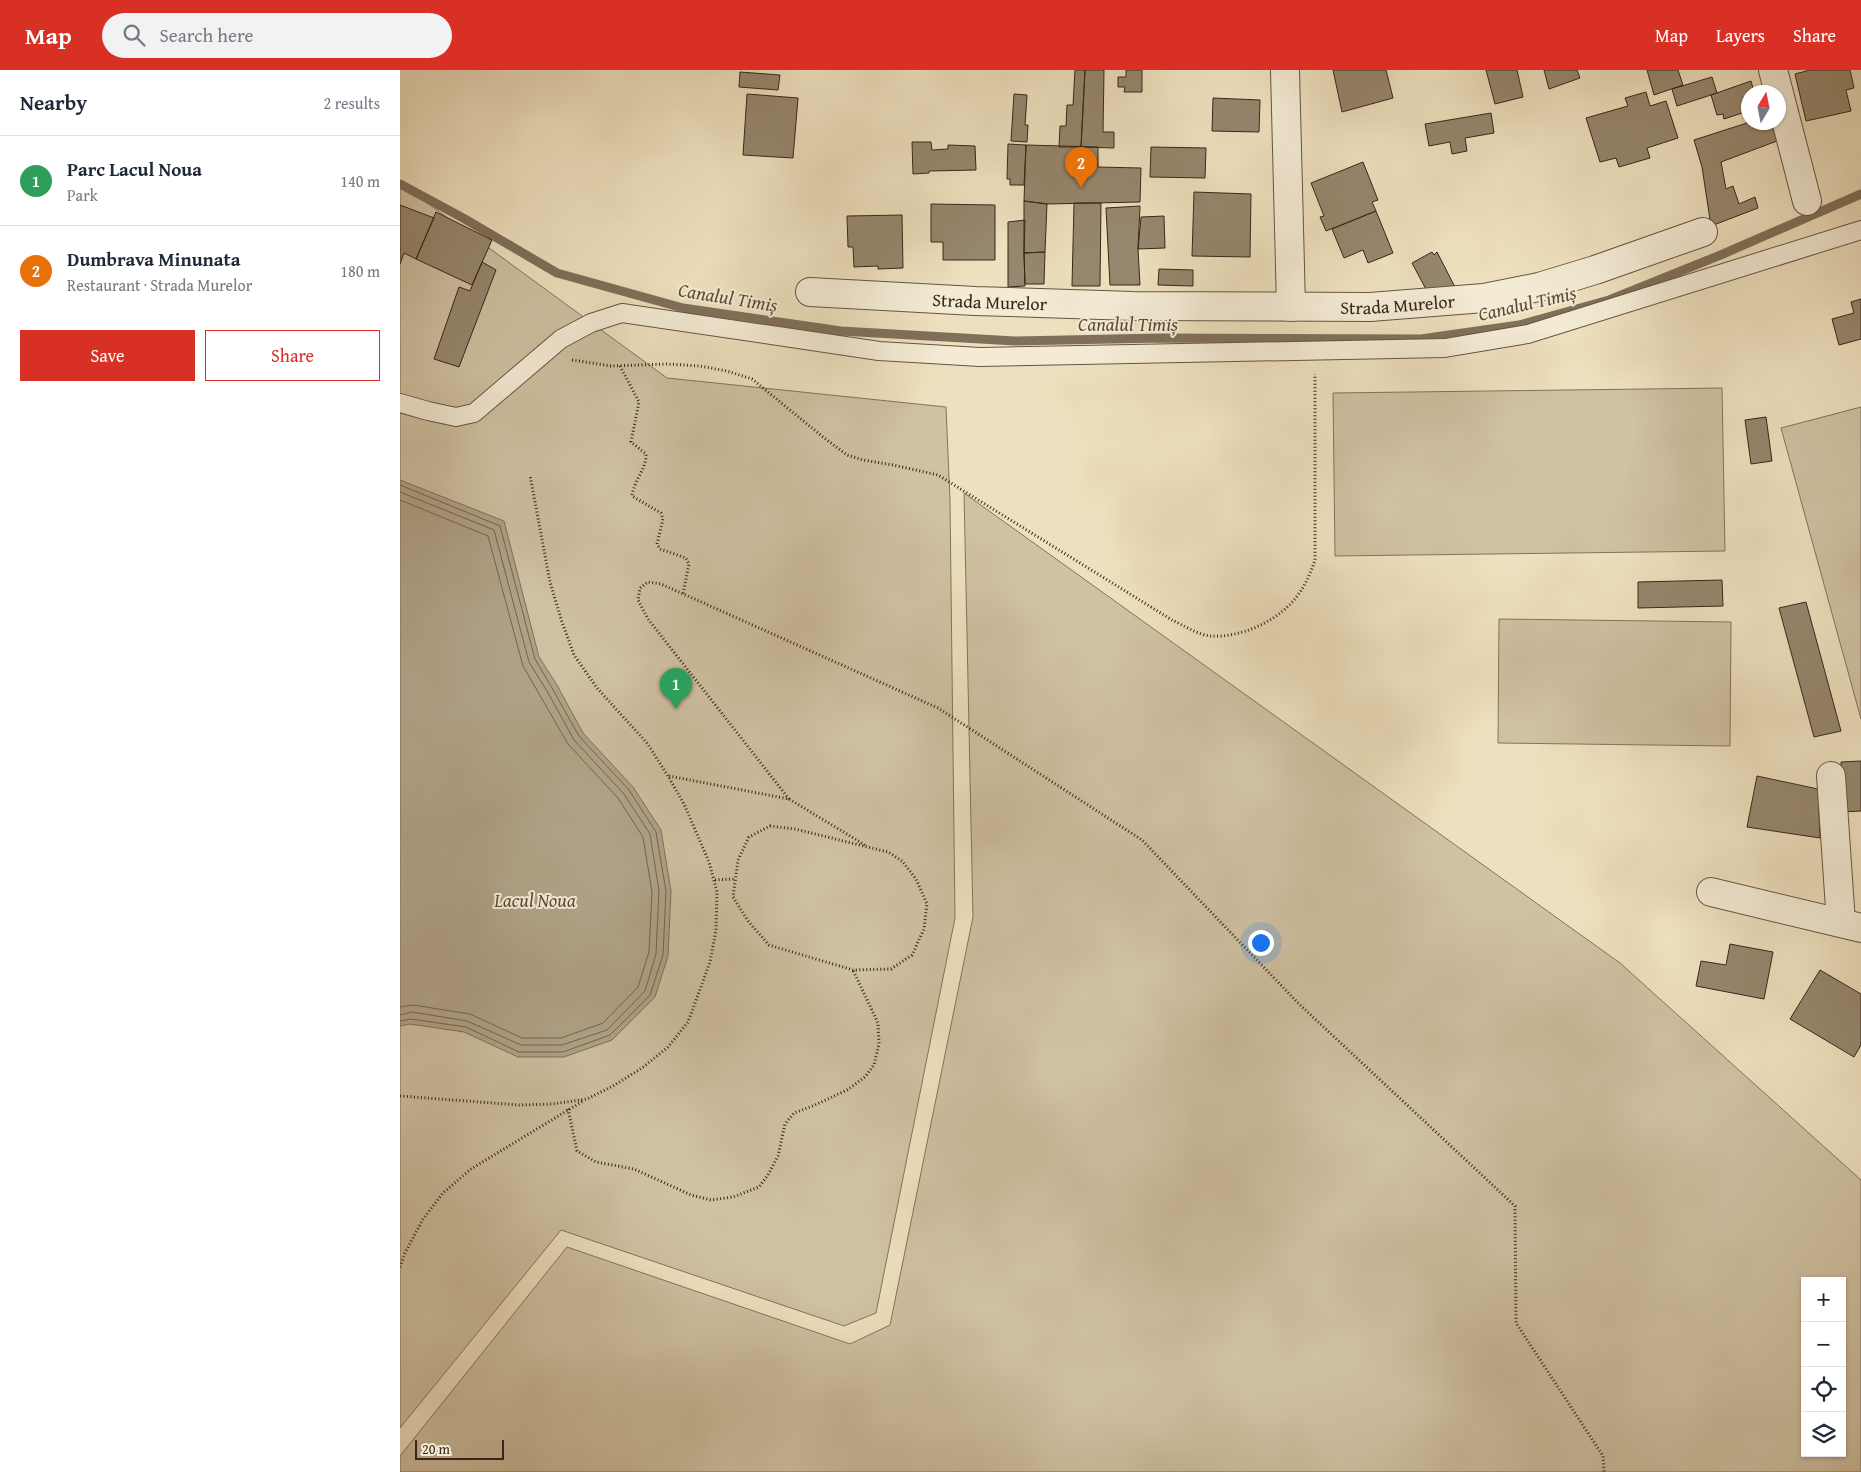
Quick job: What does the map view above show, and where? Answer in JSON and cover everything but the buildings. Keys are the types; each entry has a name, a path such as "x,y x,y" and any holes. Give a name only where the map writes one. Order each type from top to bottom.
{"street":[{"path":"1285,70 1291,307"},
{"path":"1773,70 1807,201"},
{"name":"Strada Murelor","path":"810,292 1004,302 1133,306 1370,307 1484,298 1539,288 1703,232"},
{"path":"1711,892 1851,926 1830,776"}],"lane":[{"path":"400,403 456,416 474,413 561,339 591,323 622,314 888,352 989,356 1445,348 1528,334 1861,230"}],"path":[{"path":"542,355 601,365 667,364 700,366 727,371 752,379 847,454 863,460 938,476 1172,620 1208,636 1220,636 1248,631 1276,616 1297,596 1309,576 1315,560 1315,351"},
{"path":"620,366 639,402 631,442 646,454 646,460 635,482 632,496 660,513 663,519 658,544 660,549 686,558 689,564 683,594"},
{"path":"400,1267 405,1253 423,1219 443,1193 471,1169 568,1109 614,1086 642,1068 668,1047 688,1022 710,962 716,930 717,892 715,880 698,835 668,776 647,743 597,688 574,654 550,582 530,475"},
{"path":"789,799 648,619 638,600 640,588 648,582 661,584 938,708 1142,840 1299,1004 1515,1206 1516,1322 1603,1456 1604,1472"},
{"path":"668,776 789,799 868,847"},
{"path":"770,826 795,829 868,847 888,852 902,861 916,879 927,904 924,930 912,955 891,969 853,970 769,945 748,921 733,897 738,860 749,837 770,826"},
{"path":"715,880 735,879"},
{"path":"568,1109 577,1152 596,1162 634,1169 691,1196 712,1200 733,1197 759,1187 778,1156 785,1124 794,1113 815,1106 846,1090 865,1077 874,1065 879,1044 878,1023 853,970"},
{"path":"400,1096 519,1105 552,1104 587,1099"}],"shaded area":[{"path":"400,183 667,378 946,407 950,500 955,918 876,1313 844,1326 561,1230 400,1428"},
{"path":"1722,388 1725,551 1335,556 1333,393"},
{"path":"1861,407 1861,719 1781,428"},
{"path":"964,493 1620,963 1861,1180 1861,1472 400,1472 400,1456 567,1247 850,1344 890,1325 973,917"},
{"path":"1499,619 1731,622 1730,746 1498,743"}],"water":[{"name":"Lacul Noua","path":"400,480 504,521 539,657 557,685 583,733 633,787 661,830 671,891 668,956 655,997 612,1040 564,1057 518,1057 464,1032 410,1024 400,1026"}],"waterway":[{"name":"Canalul Timiș","path":"400,184 557,273 683,308 841,331 1015,341 1161,338 1421,339 1519,325 1609,300 1723,254 1861,194"}],"place":[{"name":"Dumbrava Minunata","path":"1081,188"},
{"name":"Parc Lacul Noua","path":"676,709"}]}
